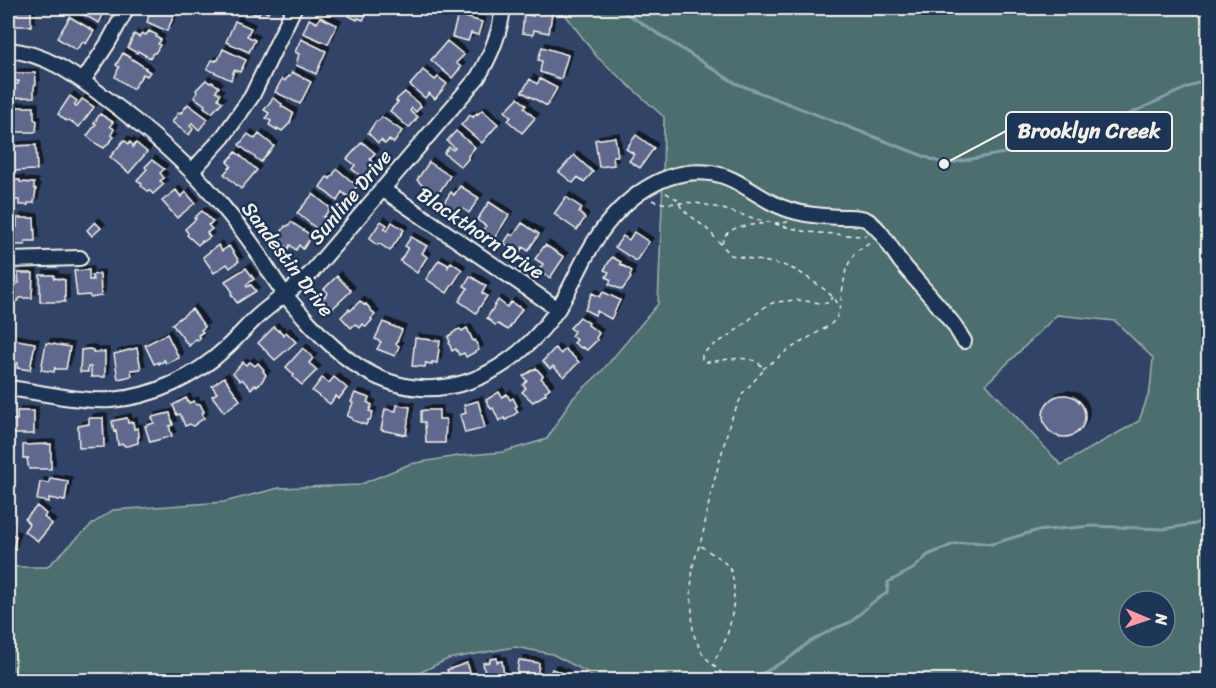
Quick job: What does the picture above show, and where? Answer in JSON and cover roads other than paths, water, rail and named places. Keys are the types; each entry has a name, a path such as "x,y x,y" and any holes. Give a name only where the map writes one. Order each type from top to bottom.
{"street":[{"path":"83,81 127,8"},
{"path":"192,171 223,137 252,96 294,8"},
{"name":"Sunline Drive","path":"8,388 79,399 114,400 158,390 187,377 212,360 275,301 311,273 478,77 495,62 503,8"},
{"name":"Sandestin Drive","path":"8,50 30,54 63,67 135,119 192,171 236,222 285,295 316,330 354,364 384,380 420,388 438,388 473,380 503,365 518,353 558,309 616,204 658,182 688,173 714,173 730,178 781,207 811,215 856,217 866,220 874,225 953,323 964,341"},
{"name":"Blackthorn Drive","path":"382,189 558,309"},
{"path":"8,260 80,258"}],"waterway":[{"path":"618,8 735,83 944,164 1070,141 1208,78"},
{"path":"754,680 791,657 809,642 851,622 887,593 888,582 913,569 928,555 954,544 972,542 992,544 1035,531 1092,526 1163,529 1195,524 1208,516"}],"place":[{"name":"Brooklyn Creek","path":"944,164"}]}
